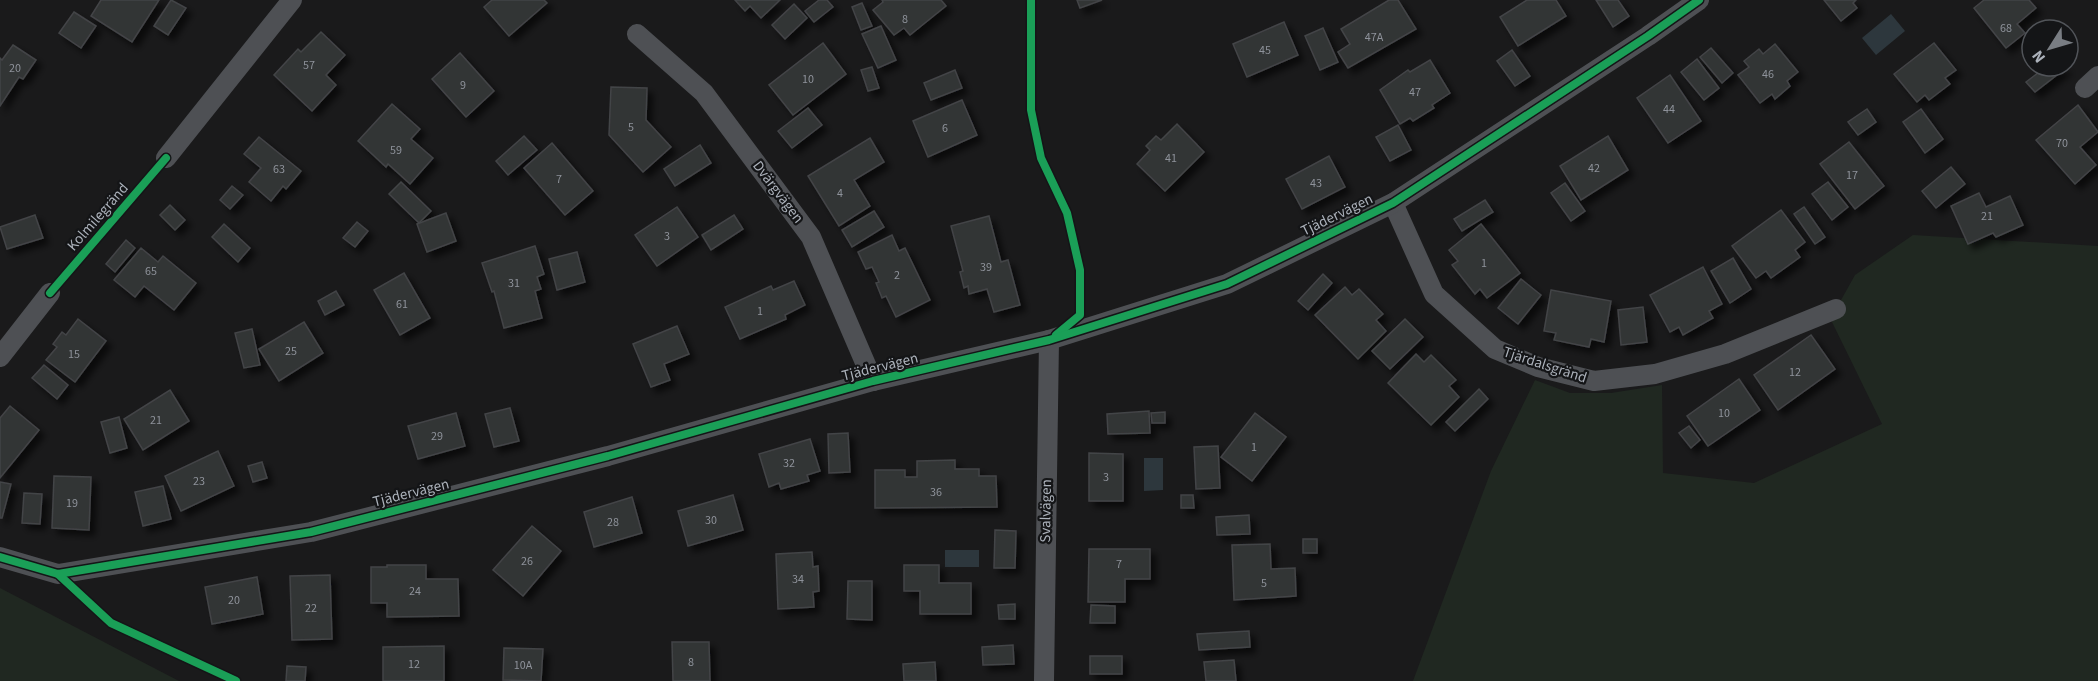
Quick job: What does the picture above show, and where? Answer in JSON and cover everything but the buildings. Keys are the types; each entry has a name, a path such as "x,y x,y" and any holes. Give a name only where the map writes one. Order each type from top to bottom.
{"street":[{"path":"166,158 292,0"},
{"name":"Tjädervägen","path":"0,557 58,574 311,532 608,456 873,381 1049,340 1227,284 1393,203 1648,36 1699,0"},
{"name":"Dvärgvägen","path":"637,34 704,93 811,237 873,381"},
{"name":"Tjärdalsgränd","path":"1393,203 1434,294 1495,349 1539,367 1594,381 1655,374 1725,354 1836,309"},
{"path":"0,357 50,293"},
{"name":"Svalvägen","path":"1044,681 1049,340"}],"shaded area":[{"path":"1891,14 1905,31 1876,55 1862,38"},
{"path":"1913,235 2098,246 2098,681 1413,681 1491,471 1535,380 1570,393 1611,393 1662,385 1663,473 1754,483 1882,424 1832,322 1836,309 1855,275"},
{"path":"1144,458 1163,458 1163,490 1144,491"},
{"path":"945,550 979,550 979,567 945,567"},
{"path":"0,588 179,681 0,681"}],"cycle path":[{"path":"1031,0 1031,110 1041,158 1067,213 1080,270 1080,315 1056,335"},
{"path":"0,557 58,574 311,532 608,456 873,381 1049,340 1227,284 1393,203 1648,36 1699,0"},
{"name":"Kolmilegränd","path":"50,293 166,158"},
{"path":"58,574 111,623 236,681"}]}
